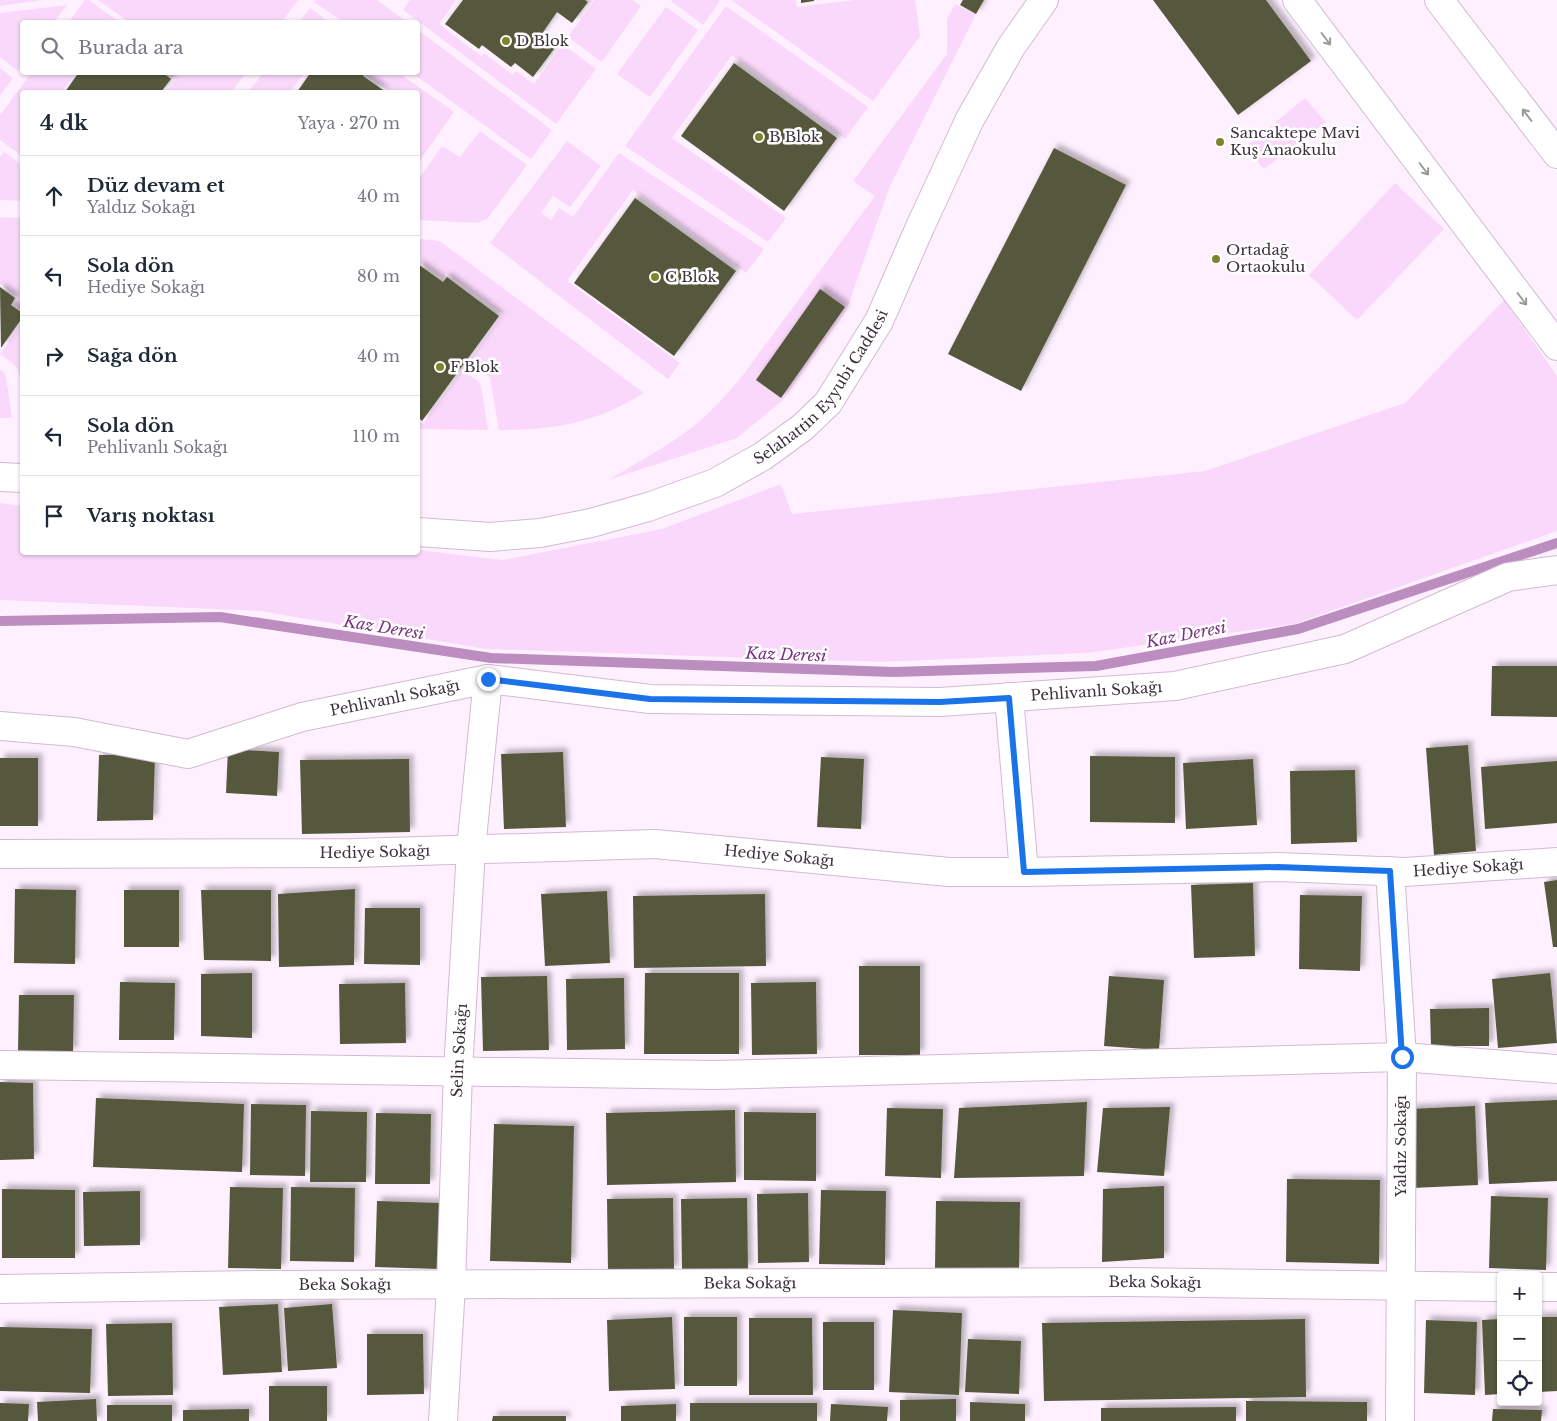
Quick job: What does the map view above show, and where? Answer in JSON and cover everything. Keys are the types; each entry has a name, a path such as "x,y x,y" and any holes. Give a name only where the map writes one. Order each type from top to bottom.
{"street":[{"name":"Selahattin Eyyubi Caddesi","path":"420,532 490,537 540,533 591,523 648,507 715,483 764,456 803,427 828,402 879,321 970,120 1011,47 1044,0"},
{"path":"1297,0 1557,346"},
{"path":"1439,0 1557,154"},
{"path":"0,477 20,478"},
{"name":"Pehlivanlı Sokağı","path":"0,726 74,732 188,754 302,717 488,679 650,699 940,702 1175,686 1345,649 1508,577 1557,570"},
{"name":"Selin Sokağı","path":"443,1421 451,1285 458,1072 471,849 488,679"},
{"path":"1009,698 1024,872"},
{"name":"Hediye Sokağı","path":"0,854 354,853 655,844 949,872 1278,867 1405,872 1557,862"},
{"name":"Yaldız Sokağı","path":"1390,871 1402,1057 1400,1421"},
{"path":"0,1065 715,1075 1402,1057 1557,1070"},
{"name":"Beka Sokağı","path":"0,1289 1127,1282 1497,1287"},
{"path":"1542,1287 1557,1287"}],"shaded area":[{"path":"0,0 42,0 0,6"},
{"path":"85,0 89,0 116,20 70,20"},
{"path":"98,0 298,0 283,20 126,20"},
{"path":"316,0 377,0 404,20 340,20 314,2"},
{"path":"410,0 456,0 439,24 481,56 484,53 513,75 516,71 534,84 563,44 596,69 556,124 420,23 420,20 416,20 403,10"},
{"path":"595,0 633,0 641,6 602,62 568,37"},
{"path":"672,0 719,0 720,1 703,25"},
{"path":"731,0 796,0 797,7 855,0 915,0 920,36 873,101"},
{"path":"955,4 976,14 890,186 846,311 783,400 737,438 608,480 683,434 700,421 722,399 743,375 875,196 853,181 947,54 947,19"},
{"path":"67,5 56,20 20,20 20,68 18,71 0,57 0,13"},
{"path":"726,6 868,107 845,139 732,55 672,138 786,218 768,242 625,146"},
{"path":"666,7 698,30 650,97 617,74"},
{"path":"310,8 326,20 301,20"},
{"path":"420,31 552,130 531,159 415,75 420,75"},
{"path":"0,68 13,78 0,96"},
{"path":"30,75 74,75 63,90 20,90 20,155 0,140 0,115"},
{"path":"170,75 244,75 233,90 168,90 176,79"},
{"path":"261,75 303,75 292,90 250,90"},
{"path":"402,75 454,112 420,160 420,90 388,90 367,76"},
{"path":"1305,98 1326,122 1264,169 1244,148"},
{"path":"480,131 527,165 488,218 478,223 420,220 420,177 442,146 460,157"},
{"path":"567,141 601,166 570,207 553,196 541,213 551,220 559,208 573,217 619,153 764,249 746,273 633,190 567,281 680,363 668,379 490,243"},
{"path":"4,152 20,164 20,201 0,200 0,157"},
{"path":"1395,183 1444,229 1357,320 1309,275"},
{"path":"0,217 20,218 20,308 15,304 19,298 0,284"},
{"path":"420,239 441,242 644,393 609,411 574,423 520,430 499,430 490,378 469,361 503,314 446,273 443,278 420,262"},
{"path":"1504,300 1557,376 1557,531 1294,624 1087,653 881,662 486,649 260,611 0,600 0,503 20,506 20,555 420,555 420,550 503,560 662,529 781,484 792,514 1205,471 1405,403"},
{"path":"20,326 20,377 15,365 0,354"},
{"path":"0,369 6,377 12,418 0,418"},
{"path":"462,370 478,381 481,386 488,430 420,429 420,422 423,424"}],"building":[{"name":"D Blok","path":"463,0 585,0 588,2 572,23 557,12 539,38 554,49 533,77 515,63 511,67 482,45 479,49 445,24"},
{"path":"801,0 814,0 814,1 801,3"},
{"path":"963,0 984,0 976,14 960,5"},
{"path":"1153,0 1266,0 1311,61 1238,115"},
{"name":"B Blok","path":"734,63 837,138 784,211 681,136"},
{"path":"77,75 166,75 171,79 163,90 66,90"},
{"path":"309,75 364,75 383,90 298,90"},
{"path":"1054,148 1126,185 1021,391 948,354"},
{"name":"C Blok","path":"635,198 736,271 674,356 574,283"},
{"name":"F Blok","path":"420,265 443,282 447,277 499,316 422,421 420,419"},
{"path":"0,287 15,298 11,305 20,312 20,321 1,348"},
{"path":"820,289 845,307 781,398 756,380"},
{"path":"1492,666 1557,666 1557,717 1491,716"},
{"path":"1468,745 1476,851 1434,855 1426,748"},
{"path":"228,749 279,752 277,796 226,793"},
{"path":"563,752 566,827 504,829 501,754"},
{"path":"99,755 155,755 153,820 97,821"},
{"path":"1090,756 1175,757 1175,823 1090,822"},
{"path":"821,757 864,759 861,829 817,827"},
{"path":"0,758 38,758 38,826 0,826"},
{"path":"409,759 410,832 302,834 300,760"},
{"path":"1253,759 1257,825 1186,829 1183,763"},
{"path":"1557,761 1557,823 1485,829 1481,767"},
{"path":"1355,770 1357,842 1291,844 1290,771"},
{"path":"1557,880 1557,947 1553,947 1544,882"},
{"path":"1253,883 1255,956 1194,958 1191,885"},
{"path":"15,889 76,890 75,964 14,963"},
{"path":"355,889 354,965 279,967 278,894"},
{"path":"124,890 179,890 179,947 124,947"},
{"path":"201,890 271,890 271,961 204,960"},
{"path":"607,891 610,963 545,966 541,894"},
{"path":"765,894 766,966 634,968 633,896"},
{"path":"1300,895 1362,896 1360,971 1299,969"},
{"path":"365,908 420,908 420,965 364,964"},
{"path":"859,966 920,966 920,1055 859,1055"},
{"path":"252,973 252,1038 201,1036 201,974"},
{"path":"645,973 739,973 739,1054 644,1054"},
{"path":"1550,973 1557,1043 1498,1048 1492,979"},
{"path":"547,976 549,1050 483,1051 481,977"},
{"path":"1109,976 1164,980 1159,1050 1104,1046"},
{"path":"624,978 625,1049 567,1050 566,979"},
{"path":"120,982 175,983 174,1040 119,1040"},
{"path":"816,982 817,1054 752,1055 751,983"},
{"path":"405,983 406,1043 340,1044 339,984"},
{"path":"19,995 74,995 73,1052 18,1052"},
{"path":"1489,1008 1489,1046 1431,1046 1430,1009"},
{"path":"0,1082 33,1083 34,1159 0,1160"},
{"path":"96,1098 244,1104 242,1172 93,1167"},
{"path":"1557,1100 1557,1181 1489,1184 1485,1103"},
{"path":"1087,1102 1084,1176 954,1178 959,1108"},
{"path":"251,1104 306,1105 305,1176 250,1175"},
{"path":"1475,1106 1478,1185 1412,1188 1409,1109"},
{"path":"1170,1107 1164,1176 1097,1172 1103,1108"},
{"path":"887,1108 943,1109 941,1178 885,1176"},
{"path":"735,1110 736,1182 607,1185 606,1113"},
{"path":"311,1111 367,1112 366,1182 310,1182"},
{"path":"744,1112 816,1113 816,1181 744,1180"},
{"path":"376,1113 431,1114 430,1184 375,1184"},
{"path":"494,1124 574,1126 571,1263 490,1261"},
{"path":"1287,1179 1380,1180 1379,1264 1286,1262"},
{"path":"1164,1186 1164,1258 1102,1262 1103,1189"},
{"path":"230,1187 283,1188 281,1269 228,1268"},
{"path":"291,1187 355,1188 354,1262 290,1261"},
{"path":"2,1189 75,1190 75,1258 2,1258"},
{"path":"821,1190 886,1191 885,1265 819,1264"},
{"path":"140,1191 140,1245 84,1246 83,1192"},
{"path":"808,1193 809,1262 758,1263 757,1194"},
{"path":"1491,1196 1548,1198 1546,1270 1489,1268"},
{"path":"673,1198 674,1270 608,1271 607,1199"},
{"path":"747,1198 748,1269 682,1270 681,1199"},
{"path":"377,1201 441,1203 439,1269 375,1267"},
{"path":"936,1201 1020,1202 1019,1269 935,1268"},
{"path":"278,1304 282,1372 223,1375 219,1307"},
{"path":"332,1304 337,1368 288,1371 284,1308"},
{"path":"893,1310 962,1313 959,1395 889,1392"},
{"path":"672,1317 675,1389 609,1391 607,1320"},
{"path":"684,1317 737,1317 737,1386 684,1386"},
{"path":"1542,1317 1557,1317 1557,1391 1542,1392"},
{"path":"749,1318 812,1318 813,1395 749,1395"},
{"path":"1305,1319 1306,1397 1044,1401 1042,1323"},
{"path":"1497,1319 1497,1394 1485,1395 1482,1320"},
{"path":"1426,1320 1477,1322 1475,1395 1424,1393"},
{"path":"823,1322 874,1322 874,1390 823,1390"},
{"path":"172,1323 173,1395 108,1396 106,1324"},
{"path":"0,1327 92,1329 90,1393 0,1391"},
{"path":"367,1334 423,1334 424,1394 367,1395"},
{"path":"968,1339 1021,1341 1019,1394 965,1392"},
{"path":"269,1386 327,1386 327,1421 269,1421"},
{"path":"96,1399 97,1421 38,1421 37,1402"},
{"path":"956,1399 956,1421 900,1421 900,1400"},
{"path":"1246,1401 1367,1402 1367,1421 1246,1421"},
{"path":"970,1402 1025,1404 1025,1421 970,1421"},
{"path":"0,1403 29,1404 28,1421 0,1421"},
{"path":"690,1403 817,1403 817,1421 690,1421"},
{"path":"676,1404 676,1421 621,1421 621,1406"},
{"path":"831,1404 888,1407 887,1421 830,1421"},
{"path":"107,1405 172,1405 172,1421 107,1421"},
{"path":"1236,1407 1236,1421 1101,1421 1101,1408"},
{"path":"249,1409 249,1421 183,1421 183,1410"},
{"path":"1493,1409 1542,1410 1541,1421 1492,1421"},
{"path":"493,1416 566,1416 566,1421 492,1421"}],"waterway":[{"name":"Kaz Deresi","path":"0,621 220,617 491,658 893,672 1096,666 1298,629 1557,543"}],"place":[{"name":"D Blok","path":"506,41"},
{"name":"B Blok","path":"759,137"},
{"name":"Sancaktepe Mavi Kuş Anaokulu","path":"1220,142"},
{"name":"Ortadağ Ortaokulu","path":"1216,259"},
{"name":"C Blok","path":"655,277"},
{"name":"F Blok","path":"440,367"}],"route":[{"path":"488,679 650,699 940,702 1009,698 1024,872 1278,867 1390,871 1402,1057"}]}
